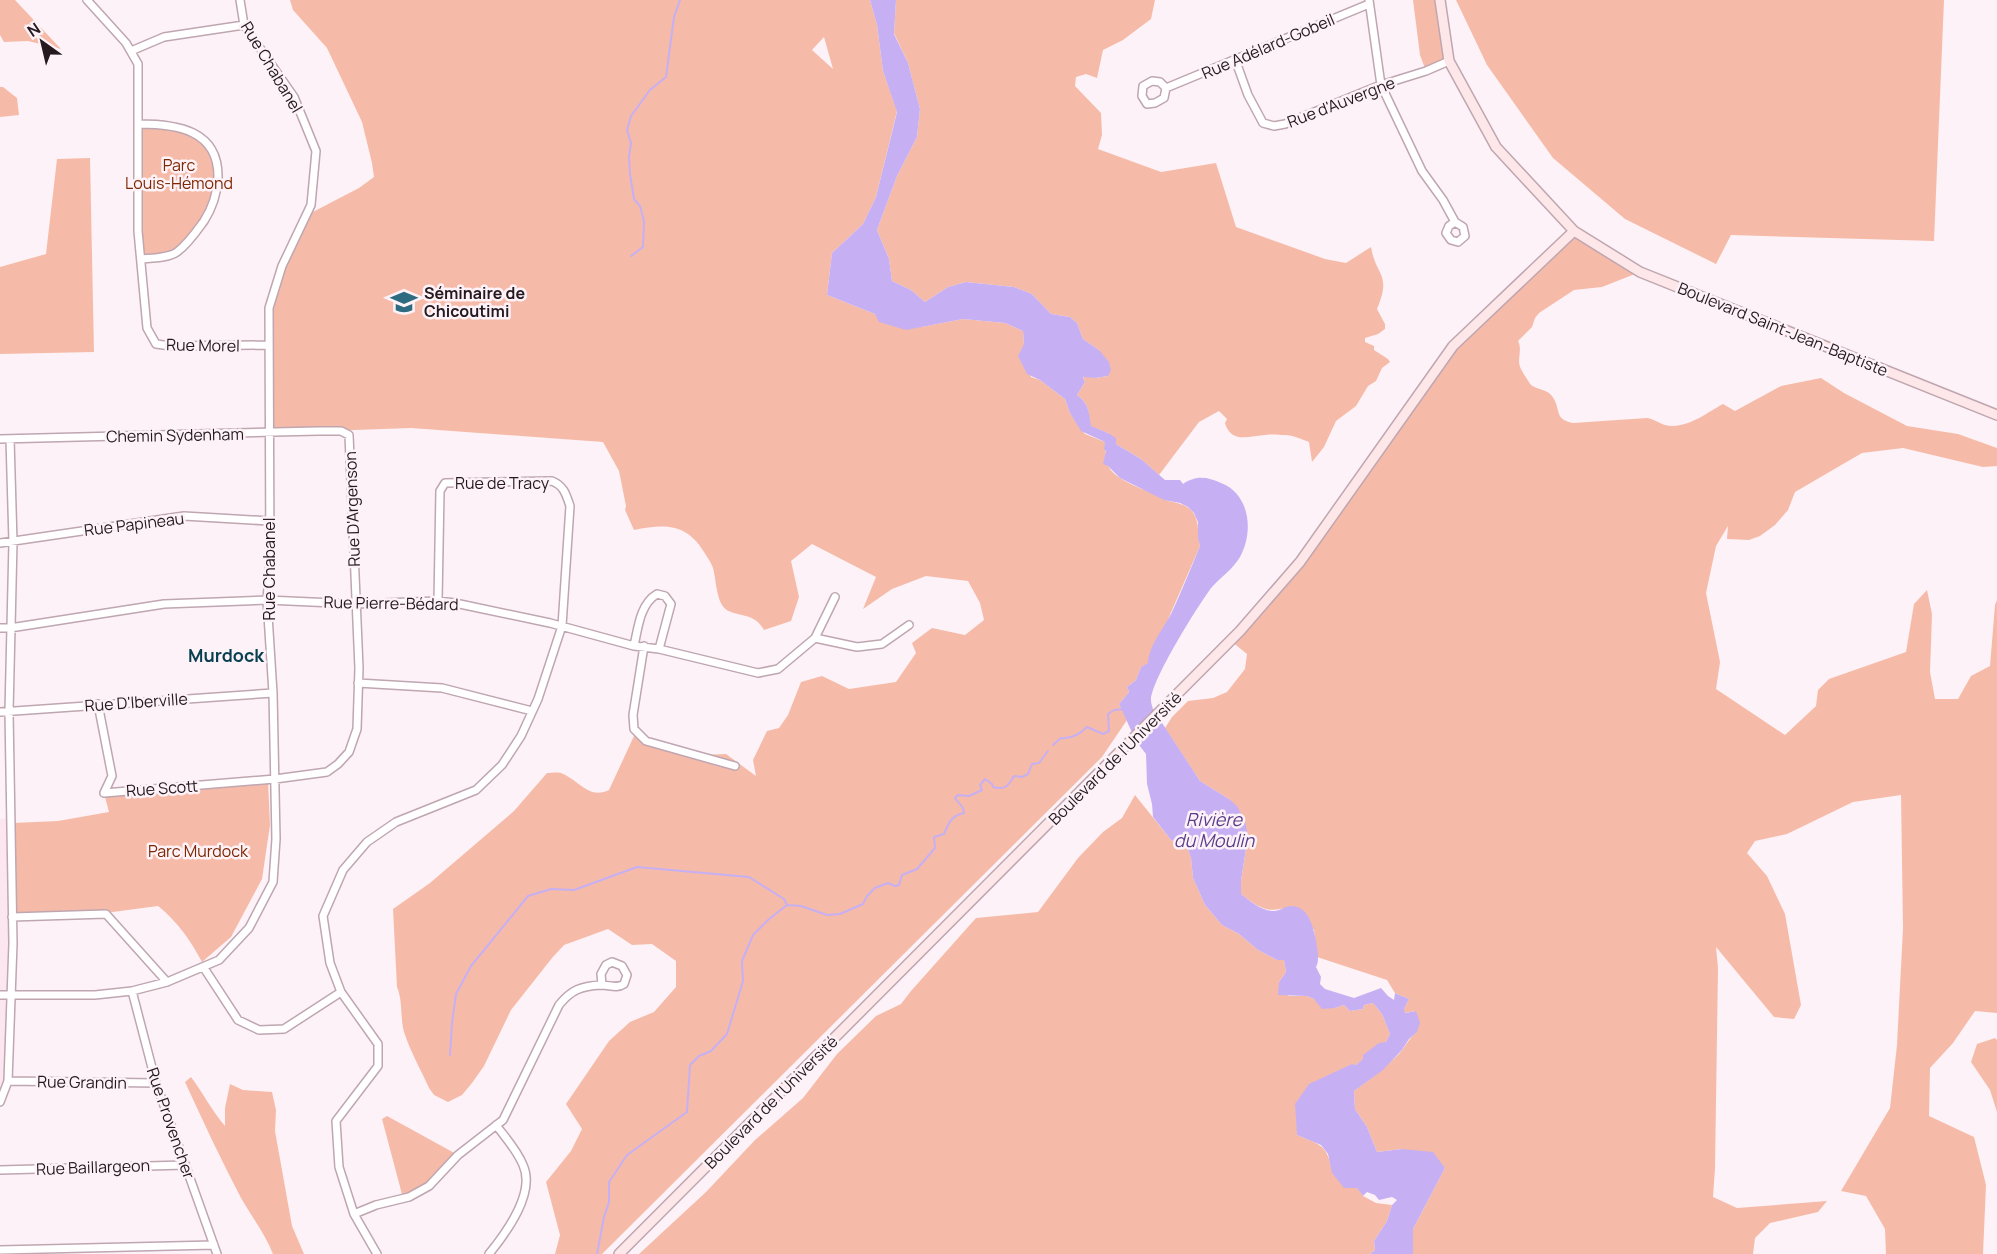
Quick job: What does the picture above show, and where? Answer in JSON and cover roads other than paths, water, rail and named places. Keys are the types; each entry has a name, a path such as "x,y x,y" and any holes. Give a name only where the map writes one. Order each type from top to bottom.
{"main road":[{"path":"1440,0 1449,61"},
{"name":"Boulevard Saint-Jean-Baptiste","path":"1449,61 1496,147 1574,231 1640,272 1997,415"},
{"name":"Boulevard de l'Université","path":"619,1254 1240,632 1300,562 1453,346 1574,231"}],"street":[{"path":"87,0 131,51 138,64 138,231 141,259 176,254 193,237 215,202 218,167 213,150 200,136 168,124 139,124"},
{"name":"Rue Chabanel","path":"0,995 95,995 167,982 204,968 219,960 249,928 273,882 276,839 275,779 273,693 267,600 270,564 269,308 282,266 311,206 316,151 294,97 244,25 240,0"},
{"path":"1369,2 1381,85 1422,171 1443,200 1455,222"},
{"name":"Rue Adélard-Gobeil","path":"1166,88 1369,2"},
{"path":"131,51 164,37 244,25"},
{"name":"Rue d'Auvergne","path":"1235,59 1248,95 1263,123 1274,126 1285,124 1381,85 1449,61"},
{"name":"Rue Morel","path":"141,259 147,328 156,344 171,346 268,345"},
{"name":"Chemin Sydenham","path":"0,439 341,431 350,435"},
{"name":"Rue D'Argenson","path":"275,779 327,772 339,764 349,752 357,729 358,683 350,435"},
{"path":"0,1102 8,1082 12,995 9,712 13,542 10,439"},
{"name":"Rue de Tracy","path":"438,601 440,491 445,483 552,481 561,485 570,506 562,626"},
{"name":"Rue Papineau","path":"0,543 184,516 269,521"},
{"path":"634,646 642,612 650,599 657,594 665,596 671,604 659,649"},
{"name":"Rue Pierre-Bédard","path":"0,628 165,604 267,600 356,604 438,601 562,626 634,646 659,649 758,674 778,669 804,649 815,638 835,597"},
{"path":"815,638 857,647 882,644 909,625"},
{"path":"377,1254 354,1214 339,1167 336,1121 378,1066 378,1044 341,992 330,963 323,915 343,870 367,842 396,822 476,790 502,765 521,736 538,699 562,626"},
{"path":"644,646 633,715 634,729 646,741 735,766"},
{"path":"358,683 442,688 532,711"},
{"name":"Rue D'Iberville","path":"0,712 273,693"},
{"name":"Rue Scott","path":"98,704 112,776 104,793 275,779"},
{"path":"12,917 106,915 167,982"},
{"path":"204,968 238,1020 259,1030 284,1029 341,992"},
{"path":"354,1214 376,1205 409,1197 429,1186 458,1155 503,1120 559,1005 573,991 602,985"},
{"name":"Rue Provencher","path":"132,990 156,1083 217,1254"},
{"name":"Rue Grandin","path":"8,1082 156,1083"},
{"path":"491,1253 522,1204 526,1190 524,1166 496,1125"},
{"name":"Rue Baillargeon","path":"0,1170 185,1165"},
{"path":"0,1250 214,1245"}],"water":[{"name":"Rivière du Moulin","path":"870,0 896,0 894,34 908,63 920,109 917,137 897,176 877,230 889,259 892,281 911,290 925,302 948,287 966,282 1014,287 1032,294 1051,314 1070,317 1077,323 1083,339 1099,350 1109,362 1111,370 1108,376 1083,377 1085,382 1077,395 1086,405 1091,426 1116,438 1116,444 1141,459 1165,480 1180,480 1183,484 1197,478 1211,479 1231,488 1243,505 1248,526 1240,557 1212,587 1187,626 1159,677 1153,690 1151,703 1200,781 1237,806 1245,821 1248,836 1241,894 1269,911 1291,906 1302,909 1306,913 1312,924 1316,940 1318,958 1316,967 1321,977 1320,984 1325,989 1354,998 1381,988 1394,1000 1395,993 1409,999 1404,1009 1405,1013 1416,1011 1420,1023 1417,1032 1383,1070 1354,1091 1355,1109 1367,1127 1377,1152 1402,1149 1433,1152 1445,1168 1413,1229 1413,1254 1370,1254 1375,1250 1374,1241 1387,1221 1392,1205 1397,1200 1392,1197 1379,1200 1375,1195 1367,1192 1363,1196 1357,1188 1344,1188 1332,1173 1328,1154 1321,1145 1297,1135 1295,1104 1309,1084 1352,1064 1356,1065 1363,1059 1363,1055 1379,1043 1386,1042 1390,1034 1382,1014 1373,1003 1364,1005 1363,1009 1350,1011 1344,1005 1322,1009 1314,999 1307,996 1278,995 1279,982 1286,972 1284,960 1277,960 1258,950 1239,934 1222,925 1205,905 1193,878 1191,858 1186,844 1171,840 1153,817 1147,784 1146,754 1136,741 1119,704 1129,692 1127,687 1136,680 1141,667 1148,663 1154,643 1172,612 1200,546 1198,522 1194,513 1180,503 1164,500 1120,478 1103,464 1106,451 1105,442 1081,431 1065,399 1040,380 1027,374 1018,356 1024,344 1023,331 1005,323 963,319 906,330 879,322 875,314 827,295 832,253 863,224 876,197 897,112 883,71 877,25"}],"waterway":[{"path":"631,256 643,247 644,221 640,206 634,199 629,157 631,143 627,130 631,116 650,90 666,77 674,17 680,0"},
{"path":"1053,745 1061,738 1075,736 1087,727 1103,734 1109,731 1108,714 1114,710 1123,709"},
{"path":"597,1254 609,1202 609,1182 627,1155 687,1112 690,1065 699,1056 711,1051 727,1034 743,981 742,961 753,935 787,905 801,906 827,915 840,914 863,904 875,888 888,883 899,885 902,875 917,869 935,848 934,837 944,834 951,820 964,813 955,798 958,795 969,796 982,790 980,785 985,779 993,787 1006,786 1014,776 1022,777 1028,774 1032,764 1039,763 1048,751"},
{"path":"450,1055 456,994 471,966 528,896 551,889 574,890 637,867 749,877 784,899 787,905"}],"place":[{"name":"Séminaire de Chicoutimi","path":"404,302"}],"district":[{"name":"Murdock","path":"226,655"}],"park label":[{"name":"Parc Louis-Hémond","path":"179,174"},
{"name":"Parc Murdock","path":"198,851"}]}
